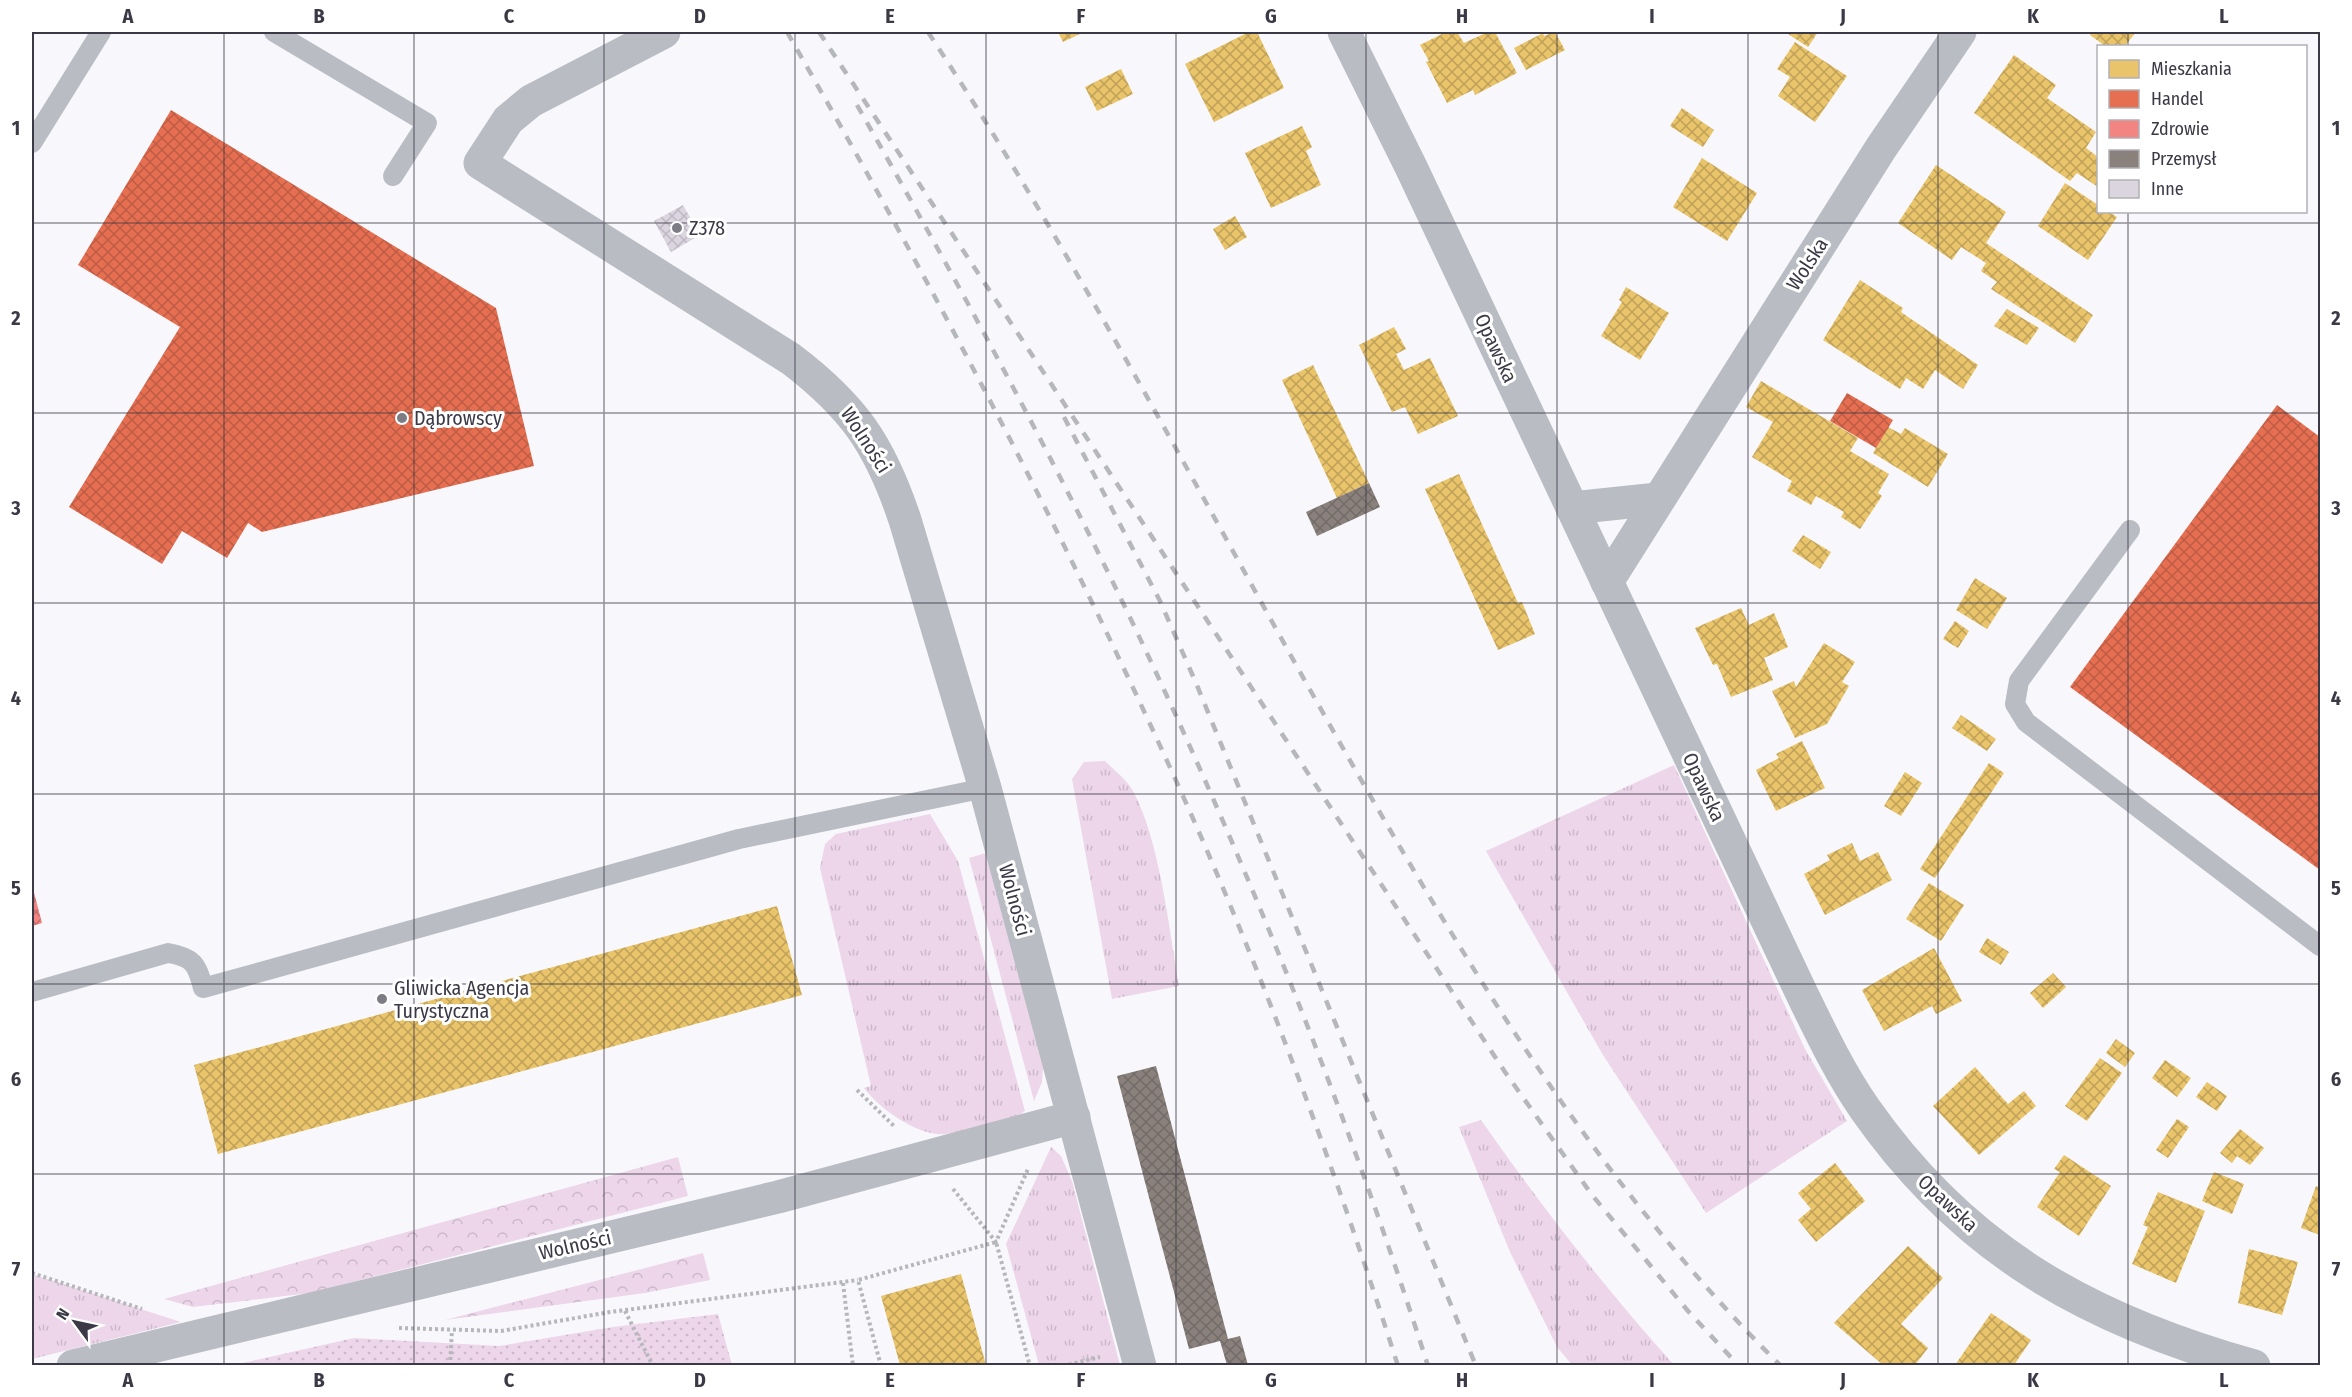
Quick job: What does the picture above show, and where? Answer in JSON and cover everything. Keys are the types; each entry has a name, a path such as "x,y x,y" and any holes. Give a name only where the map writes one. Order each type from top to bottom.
{"street":[{"name":"Wolności","path":"664,32 531,101 508,120 480,163 791,359 836,396 861,424 878,450 895,489 985,788 1140,1365"},
{"name":"Opawska","path":"1344,32 1411,167 1821,1033 1864,1108 1898,1152 1967,1223 1995,1246 2055,1287 2136,1327 2254,1365"},
{"name":"Wolska","path":"1607,582 1881,148 1960,32"},
{"path":"1572,508 1658,499"},
{"name":"Wolności","path":"73,1365 777,1197 1074,1117"}],"lane":[{"path":"32,143 101,32"},
{"path":"274,32 427,123 393,176"},
{"path":"2130,530 2019,681 2015,704 2026,722 2320,946"},
{"path":"32,992 168,953 185,956 198,968 203,988 739,839 985,788"}],"path":[{"path":"1030,1365 996,1242 1039,1143 1036,1128"},
{"path":"393,1328 501,1331 625,1311 858,1281 996,1242"},
{"path":"32,1273 181,1321 186,1339"},
{"path":"858,1281 881,1365"},
{"path":"843,1283 853,1365"},
{"path":"625,1311 653,1365"},
{"path":"450,1365 452,1330"}],"green space":[{"path":"1105,761 1133,791 1150,835 1162,886 1179,986 1112,999 1072,779 1084,762"},
{"path":"1674,765 1805,1049 1847,1121 1706,1213 1603,1055 1486,851"},
{"path":"930,814 958,861 1025,1111 1005,1121 946,1134 924,1131 900,1120 864,1088 871,1086 820,868 825,844 836,834"},
{"path":"986,853 1043,1068 1042,1082 1034,1101 969,858"},
{"path":"1481,1120 1574,1246 1674,1365 1572,1365 1557,1347 1510,1252 1459,1127"},
{"path":"1051,1147 1061,1156 1072,1181 1120,1365 1039,1365 1006,1244"},
{"path":"678,1157 688,1196 310,1293 193,1307 164,1299"},
{"path":"703,1253 710,1280 645,1293 445,1320"},
{"path":"32,1274 181,1322 32,1359"},
{"path":"718,1314 732,1365 234,1365 354,1338 499,1346 613,1327"}],"building: Mieszkania":[{"path":"1058,32 1084,32 1063,42"},
{"path":"1249,32 1257,32 1284,88 1214,122 1185,64"},
{"path":"1446,32 1457,32 1464,43 1488,32 1495,32 1517,73 1475,95 1473,90 1447,103 1420,45"},
{"path":"1555,32 1565,50 1526,70 1514,48 1543,33 1544,36"},
{"path":"1785,32 1818,32 1808,47"},
{"path":"2092,32 2136,32 2126,45 2104,45 2090,35"},
{"path":"1795,42 1847,76 1815,122 1778,96 1790,77 1777,69"},
{"path":"2014,55 2056,85 2047,98 2096,132 2086,148 2097,156 2097,186 2077,173 2070,181 1974,113"},
{"path":"1121,69 1133,94 1097,111 1085,87"},
{"path":"1682,108 1714,130 1703,147 1670,126"},
{"path":"1302,126 1312,147 1306,151 1321,185 1271,208 1245,153"},
{"path":"1702,158 1757,193 1727,241 1673,207"},
{"path":"1936,165 2006,212 1986,243 2093,315 2075,343 1991,289 1997,282 1981,271 1986,263 1961,247 1952,260 1898,223"},
{"path":"2065,183 2097,204 2097,213 2111,213 2117,217 2088,260 2038,226"},
{"path":"1235,216 1247,237 1225,250 1213,229"},
{"path":"1860,280 1903,308 1901,312 1978,365 1963,389 1935,370 1923,389 1906,378 1900,389 1823,340"},
{"path":"1626,287 1669,313 1640,360 1601,336 1622,302 1619,300"},
{"path":"2007,309 2039,328 2027,345 1994,326"},
{"path":"1394,327 1406,349 1396,354 1404,370 1430,358 1458,416 1418,434 1405,407 1392,412 1359,345"},
{"path":"1313,365 1369,483 1337,498 1282,380"},
{"path":"1761,381 1858,438 1850,451 1889,474 1878,493 1882,496 1860,529 1841,517 1844,512 1816,496 1811,505 1787,491 1792,481 1752,457 1773,422 1746,407"},
{"path":"1888,427 1901,434 1905,428 1948,454 1928,487 1873,453"},
{"path":"1459,474 1518,603 1522,602 1535,634 1498,650 1425,489"},
{"path":"1803,535 1831,552 1820,569 1792,551"},
{"path":"1975,578 2007,598 1987,629 1956,610"},
{"path":"1741,608 1749,625 1774,613 1788,647 1764,658 1773,680 1731,697 1717,664 1713,665 1695,628"},
{"path":"1955,621 1969,631 1958,648 1943,639"},
{"path":"1824,643 1855,662 1842,682 1849,686 1827,724 1795,738 1772,691 1794,681 1796,687"},
{"path":"1961,715 1996,739 1987,751 1952,728"},
{"path":"1802,741 1825,788 1776,811 1756,770 1779,758 1776,754"},
{"path":"1989,763 2004,773 1935,878 1920,869"},
{"path":"1905,772 1922,783 1901,816 1884,806"},
{"path":"1852,843 1860,861 1878,852 1892,880 1825,915 1804,874 1830,860 1827,855"},
{"path":"1929,883 1964,905 1941,941 1906,919"},
{"path":"777,906 802,995 218,1154 194,1065"},
{"path":"1987,938 2009,952 2001,965 1979,952"},
{"path":"1934,948 1962,1001 1936,1014 1932,1006 1884,1031 1862,990"},
{"path":"2053,973 2066,987 2043,1008 2030,993"},
{"path":"2116,1039 2135,1053 2125,1067 2106,1053"},
{"path":"2100,1058 2122,1073 2087,1121 2065,1106"},
{"path":"2165,1060 2191,1078 2177,1097 2152,1078"},
{"path":"1975,1067 2008,1104 2024,1091 2036,1106 1979,1155 1933,1106"},
{"path":"2207,1082 2227,1096 2217,1111 2196,1097"},
{"path":"2177,1119 2189,1127 2168,1158 2156,1150"},
{"path":"2240,1129 2264,1148 2250,1165 2237,1156 2232,1163 2220,1153"},
{"path":"2064,1155 2111,1186 2079,1236 2037,1207 2060,1172 2054,1169"},
{"path":"1835,1163 1865,1201 1816,1242 1798,1220 1811,1209 1798,1193"},
{"path":"2214,1172 2244,1184 2232,1214 2202,1201"},
{"path":"2316,1186 2320,1188 2320,1235 2301,1228"},
{"path":"2158,1192 2205,1211 2176,1283 2132,1264 2148,1227 2143,1225"},
{"path":"1908,1246 1943,1278 1901,1324 1928,1348 1915,1365 1883,1365 1834,1323"},
{"path":"2249,1249 2298,1262 2282,1315 2238,1303"},
{"path":"961,1274 986,1365 900,1365 881,1296"},
{"path":"1991,1313 2031,1340 2014,1365 1955,1365"}],"building: Handel":[{"path":"171,110 496,308 534,466 262,532 248,523 227,558 182,531 162,564 69,507 180,327 78,265"},
{"path":"1847,393 1893,420 1876,448 1830,421"},
{"path":"2277,405 2320,437 2320,870 2070,687"}],"building: Zdrowie":[{"path":"32,885 42,923 32,926"}],"building: Przemysł":[{"path":"1369,483 1380,507 1317,536 1306,512"},
{"path":"1156,1066 1228,1339 1240,1336 1248,1365 1227,1365 1220,1341 1189,1349 1117,1076"}],"building: Inne":[{"name":"Z378","path":"683,205 700,235 671,252 654,221"}],"railway":[{"path":"787,32 942,310 1040,498 1178,785 1239,927 1296,1072 1349,1219 1398,1366"},
{"path":"819,32 1505,1072 1592,1195 1688,1311 1739,1366"},
{"path":"928,32 984,119 1090,297 1344,750 1489,994 1596,1150 1654,1225 1715,1297 1781,1366"},
{"path":"857,105 973,312 1047,452 1119,594 1192,751 1267,924 1336,1099 1428,1366"},
{"path":"1064,417 1160,601 1196,683 1476,1366"}],"place":[{"name":"Z378","path":"677,228"},
{"name":"Dąbrowscy","path":"402,418"},
{"name":"Gliwicka Agencja Turystyczna","path":"382,999"}]}
